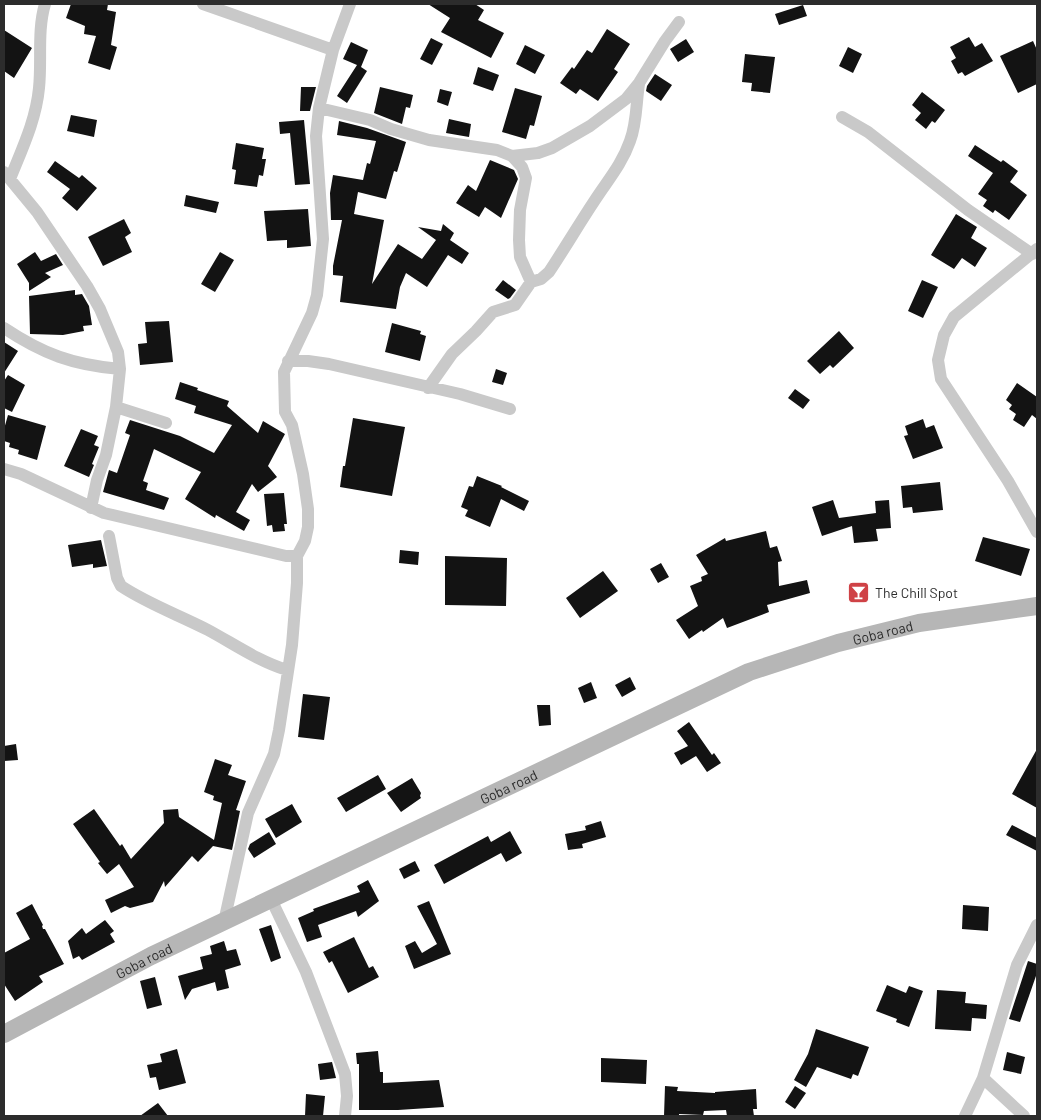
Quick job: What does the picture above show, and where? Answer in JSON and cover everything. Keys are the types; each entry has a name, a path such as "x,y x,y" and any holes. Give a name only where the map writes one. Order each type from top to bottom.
{"main road":[{"name":"Goba road","path":"4,1034 151,956 749,672 838,643 919,623 1037,605"}],"street":[{"path":"45,4 41,31 36,112 30,131 7,175 37,212 87,286 100,309 118,352 120,369 116,407 106,455 97,480 91,508"},
{"path":"203,4 333,50"},
{"path":"224,922 248,813 274,754 292,646 297,556 305,541 308,527 308,509 303,474 292,425 285,412 283,383 284,372 312,313 317,295 323,239 316,136 320,108 333,50 350,4"},
{"path":"512,156 538,153 552,148 590,126 626,99 639,83 679,22"},
{"path":"428,388 452,354 476,332 493,312 515,305 531,282 541,279 549,272 614,174 631,139 639,83"},
{"path":"320,108 370,120 391,129 429,140 498,150 512,156 522,167 526,178 520,210 519,240 520,257 531,282"},
{"path":"842,117 868,132 968,210 1035,252 954,317 944,335 938,360 941,380 996,465 1008,480 1037,532"},
{"path":"4,328 52,355 66,360 92,367 120,369"},
{"path":"288,362 308,361 329,364 460,394 510,409"},
{"path":"116,407 166,423"},
{"path":"4,468 21,474 104,513 286,556 297,556"},
{"path":"109,536 116,578 121,586 208,630 244,651 287,670"},
{"path":"271,899 306,972 345,1074 348,1096 345,1116"},
{"path":"965,1116 983,1078 1017,965 1032,948 1037,925"},
{"path":"983,1078 1024,1116"}],"building":[{"path":"71,4 108,4 107,10 116,12 111,45 117,47 110,70 88,63 96,36 84,34 85,26 66,18"},
{"path":"428,4 475,4 484,10 478,20 504,33 491,58 441,32 450,18"},
{"path":"803,5 807,16 779,25 775,14"},
{"path":"607,29 630,44 614,69 618,72 598,101 580,89 576,94 560,83 572,67 574,69 587,50 592,53"},
{"path":"4,30 32,48 14,78 4,71"},
{"path":"969,37 975,47 982,43 993,61 965,76 962,72 958,74 951,61 956,58 950,47"},
{"path":"431,38 443,44 432,65 420,59"},
{"path":"686,39 694,52 678,62 670,49"},
{"path":"1033,41 1037,50 1037,84 1018,93 1000,56"},
{"path":"351,42 368,50 361,67 367,71 347,103 337,96 357,65 343,59"},
{"path":"525,45 545,55 535,74 516,64"},
{"path":"848,47 862,54 853,73 839,66"},
{"path":"745,54 775,57 770,93 751,91 752,83 742,82"},
{"path":"478,67 499,75 493,91 473,84"},
{"path":"655,74 672,85 661,101 646,91"},
{"path":"301,87 316,87 310,111 300,111"},
{"path":"380,87 413,95 410,108 406,107 402,124 374,113"},
{"path":"515,88 542,96 534,126 530,125 526,139 502,132"},
{"path":"440,89 452,92 448,106 437,102"},
{"path":"922,92 945,110 935,123 932,121 926,129 915,120 921,113 912,105"},
{"path":"71,115 97,120 94,137 67,131"},
{"path":"449,119 471,124 469,137 446,133"},
{"path":"304,120 310,184 295,185 290,133 280,134 279,122"},
{"path":"339,121 367,128 406,142 397,172 394,171 386,199 358,192 354,214 384,220 372,284 398,244 422,259 436,240 418,227 441,231 443,224 454,233 450,240 469,253 462,264 448,255 427,287 406,273 400,287 396,309 340,302 343,276 333,275 333,266 342,220 331,220 330,193 333,175 363,180 367,163 370,164 376,141 337,135"},
{"path":"236,143 264,148 262,159 266,159 263,176 259,175 257,187 234,184 236,170 232,169"},
{"path":"975,145 1001,162 1003,160 1018,171 1010,182 1027,195 1009,220 995,210 993,213 983,206 987,200 978,194 993,173 968,156"},
{"path":"490,160 514,170 518,179 501,218 485,207 479,217 456,203 468,185 476,191"},
{"path":"55,161 79,178 82,175 97,188 77,211 62,198 70,189 47,172"},
{"path":"186,195 219,202 216,213 184,206"},
{"path":"308,209 311,246 287,248 287,240 267,241 264,211"},
{"path":"956,214 977,227 971,238 987,248 975,267 962,258 954,269 931,255"},
{"path":"124,219 131,233 125,237 132,252 103,266 88,237"},
{"path":"35,252 41,261 56,254 63,265 45,273 51,277 29,291 29,283 17,264"},
{"path":"220,252 234,260 215,292 201,284"},
{"path":"503,280 516,290 508,299 495,290"},
{"path":"922,280 938,287 923,318 908,311"},
{"path":"75,290 75,295 82,294 89,306 92,325 83,326 84,331 63,335 30,334 29,296"},
{"path":"169,321 173,362 140,365 138,344 147,343 145,322"},
{"path":"392,323 421,331 420,334 426,336 420,361 385,352"},
{"path":"839,331 854,348 833,368 830,365 820,374 807,361"},
{"path":"4,342 18,351 4,373"},
{"path":"496,369 507,373 503,385 492,382"},
{"path":"8,375 25,385 12,412 4,408 4,381"},
{"path":"180,382 229,401 227,406 258,433 263,421 285,434 268,466 277,477 258,492 252,484 236,512 250,520 244,531 216,515 215,518 185,499 201,472 154,449 143,481 148,483 146,490 169,498 164,510 103,492 109,470 117,473 130,435 125,433 130,420 180,436 214,453 232,425 194,413 196,406 175,399"},
{"path":"1017,383 1037,397 1037,419 1032,415 1024,427 1013,420 1016,414 1009,409 1012,405 1006,400"},
{"path":"795,389 810,400 803,409 788,398"},
{"path":"8,415 46,426 37,460 18,454 19,450 9,447 10,443 4,441 4,429"},
{"path":"353,418 405,427 392,496 340,487"},
{"path":"923,419 926,428 934,425 943,448 913,459 904,436 908,435 905,426"},
{"path":"81,429 98,436 94,445 99,447 89,477 64,466"},
{"path":"477,476 502,486 529,501 524,511 501,499 490,527 465,516 468,510 461,507 469,486 473,487"},
{"path":"940,482 943,510 913,513 912,507 903,508 901,486"},
{"path":"284,493 287,524 284,524 285,531 273,532 272,525 267,526 264,494"},
{"path":"833,500 839,518 876,513 875,501 889,500 891,528 876,529 878,541 854,543 852,526 822,536 812,507"},
{"path":"766,531 770,548 777,546 782,561 778,562 779,586 807,580 810,593 767,605 769,612 727,628 723,618 689,639 676,620 698,606 690,586 702,581 701,577 708,574 696,555 725,538 726,541"},
{"path":"983,537 1030,549 1021,576 975,561"},
{"path":"101,540 107,566 93,568 93,564 72,567 68,545"},
{"path":"400,550 419,552 418,565 399,563"},
{"path":"445,556 507,558 506,606 445,605"},
{"path":"661,563 669,577 658,583 650,569"},
{"path":"603,571 618,591 580,618 566,598"},
{"path":"630,677 636,689 622,697 615,685"},
{"path":"591,682 597,698 584,703 578,688"},
{"path":"303,694 330,697 324,740 298,737"},
{"path":"537,705 550,705 551,725 539,726"},
{"path":"689,722 712,755 714,753 721,763 707,772 696,756 681,765 674,753 688,746 677,731"},
{"path":"16,744 18,760 4,761 4,746"},
{"path":"1037,749 1037,808 1012,794"},
{"path":"215,759 232,765 228,775 246,781 236,810 240,811 232,850 213,846 198,862 192,856 165,887 164,881 153,902 130,908 125,906 111,913 105,900 134,887 119,864 107,874 73,824 94,809 120,846 122,844 131,859 164,823 163,810 178,809 179,817 214,840 222,803 213,800 214,796 204,792"},
{"path":"378,775 386,789 346,812 337,798"},
{"path":"412,778 421,793 421,798 401,812 387,793"},
{"path":"292,804 302,822 276,838 265,819"},
{"path":"601,821 606,837 582,844 583,848 568,850 565,834 586,830 585,826"},
{"path":"1012,825 1037,838 1037,851 1006,835"},
{"path":"510,831 522,853 506,862 501,853 444,884 434,865 488,836 491,842"},
{"path":"269,832 276,844 254,858 248,849 250,844"},
{"path":"415,861 420,871 404,879 399,869"},
{"path":"368,880 379,901 358,917 356,911 318,925 322,937 307,942 298,918 314,911 313,909 360,892 357,886"},
{"path":"429,901 451,954 414,969 405,946 415,941 422,953 437,944 417,906"},
{"path":"32,904 43,925 43,929 45,929 64,964 39,976 43,982 15,1001 4,984 4,953 30,939 16,913"},
{"path":"963,905 989,907 988,931 962,929"},
{"path":"105,920 114,931 110,934 115,942 82,960 79,956 73,959 68,941 82,928 86,934"},
{"path":"271,925 281,958 271,962 259,929"},
{"path":"354,937 369,968 373,966 379,977 348,993 332,961 329,963 323,952"},
{"path":"224,941 227,951 236,949 241,965 225,970 229,988 217,991 215,982 192,989 185,1000 178,976 203,969 200,957 212,954 210,946"},
{"path":"1028,961 1037,964 1037,973 1020,1022 1009,1019"},
{"path":"155,977 162,1005 147,1009 140,981"},
{"path":"887,985 906,993 909,986 923,991 909,1027 896,1022 897,1019 876,1011"},
{"path":"937,990 966,992 965,1003 987,1005 986,1019 972,1018 971,1031 935,1029"},
{"path":"816,1029 869,1047 858,1076 853,1074 851,1079 817,1067 806,1087 794,1080 808,1054"},
{"path":"177,1049 186,1083 159,1090 156,1077 150,1078 147,1065 162,1062 160,1054"},
{"path":"378,1051 380,1072 383,1072 383,1083 439,1080 444,1107 359,1110 359,1064 357,1064 356,1053"},
{"path":"1007,1052 1025,1057 1021,1074 1003,1070"},
{"path":"601,1058 647,1060 646,1084 601,1082"},
{"path":"332,1062 336,1078 320,1080 318,1064"},
{"path":"665,1086 678,1087 677,1091 715,1093 756,1089 757,1109 753,1109 754,1116 727,1116 726,1110 704,1111 703,1115 679,1114 679,1116 664,1116"},
{"path":"795,1086 806,1093 795,1109 785,1102"},
{"path":"306,1094 325,1096 323,1116 305,1116"},
{"path":"158,1103 168,1116 140,1116"}],"place":[{"name":"The Chill Spot","path":"859,592"}]}
